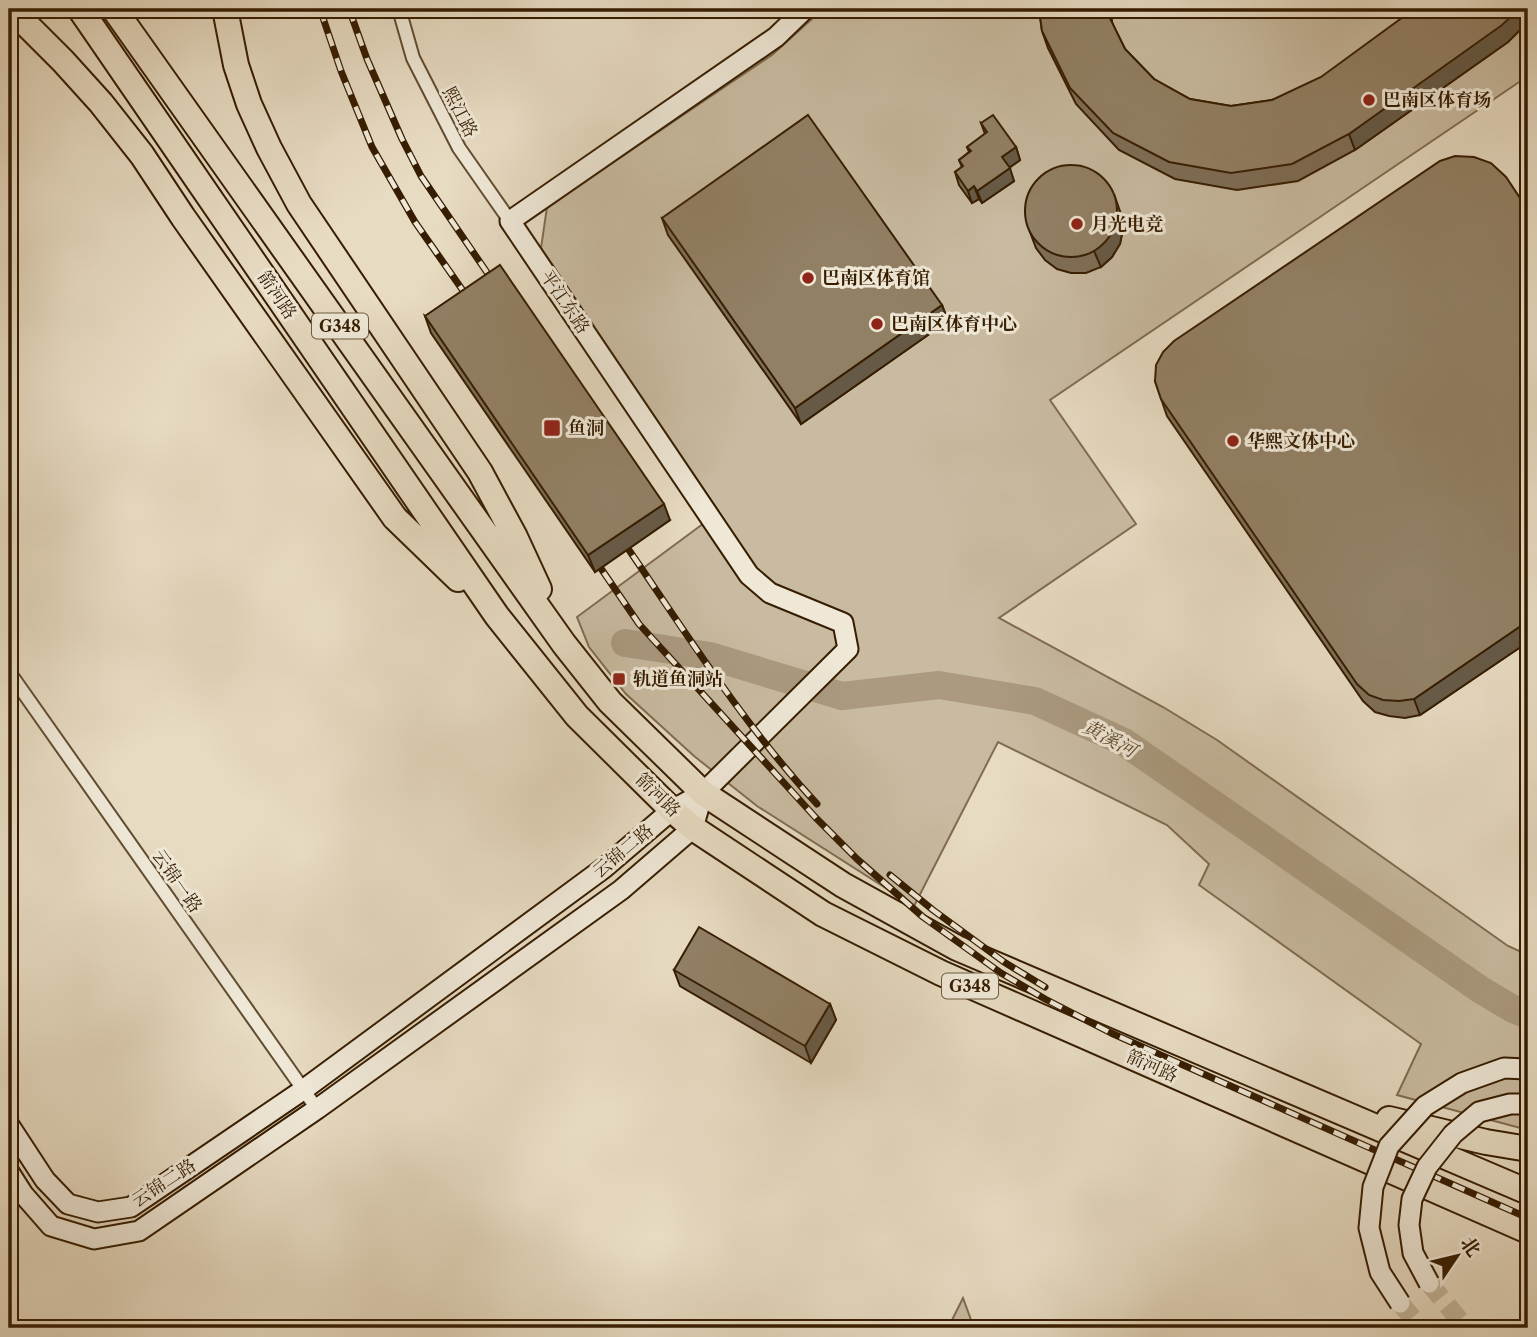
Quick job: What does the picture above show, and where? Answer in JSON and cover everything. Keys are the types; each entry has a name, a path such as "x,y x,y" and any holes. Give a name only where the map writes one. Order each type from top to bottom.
{"highway":[{"path":"11,9 101,103 142,155 395,518 497,616"},
{"name":"箭河路","path":"80,9 497,616 577,716 693,828 823,914 941,973 1528,1231"},
{"name":"箭河路","path":"114,9 564,644 610,702 703,793 843,885 957,948 1528,1192"},
{"path":"225,9 236,65 249,104 269,148 299,204 480,472 515,537 564,644"},
{"path":"1317,1102 1486,1142 1528,1149"}],"main road":[{"path":"510,221 776,37 805,9"},
{"name":"平江东路","path":"510,221 749,575 770,593 843,623 848,649 703,793"},
{"path":"693,828 703,793"},
{"name":"云锦二路","path":"9,1125 45,1180 68,1204 98,1212 131,1207 303,1090 604,868 672,810 703,793"},
{"name":"云锦二路","path":"9,1172 23,1194 51,1226 94,1239 139,1231 317,1110 621,890 693,828"},
{"path":"1400,1303 1380,1272 1369,1228 1373,1187 1389,1146 1425,1106 1462,1083 1504,1068 1528,1069"},
{"path":"1429,1283 1413,1253 1409,1225 1412,1199 1427,1167 1453,1134 1479,1112 1510,1104 1528,1104"}],"street":[{"name":"熙江路","path":"399,9 413,58 459,148 510,221"},
{"name":"云锦一路","path":"9,672 317,1110"}],"shaded area":[{"name":"巴南区体育中心","path":"823,9 1528,9 1528,76 1050,400 1136,524 999,618 1163,707 1217,740 1508,946 1528,955 1528,1130 1397,1095 1421,1044 1199,885 1209,864 1167,825 998,742 914,906 757,806 694,756 626,694 589,647 577,617 719,512 541,248 547,207 772,55"},
{"path":"963,1298 974,1328 948,1328"}],"building":[{"name":"巴南区体育场","path":"1039,9 1107,9 1125,49 1154,79 1190,99 1231,106 1272,100 1321,77 1414,9 1519,9 1502,25 1349,134 1292,164 1231,173 1169,162 1113,133 1070,88 1042,31"},
{"name":"巴南区体育馆","path":"808,115 942,305 795,408 662,218"},
{"path":"993,115 1016,147 1002,157 1010,168 977,191 974,186 968,191 955,172 963,166 959,160 971,151 967,147 987,132 981,123"},
{"path":"1455,156 1474,157 1491,163 1506,177 1528,210 1528,621 1414,699 1383,700 1369,695 1357,684 1161,399 1155,381 1156,365 1163,352 1174,341 1440,161"},
{"name":"月光电竞","path":"1071,165 1088,169 1103,179 1113,194 1117,211 1113,228 1103,243 1088,253 1071,257 1054,253 1039,243 1029,228 1025,211 1029,194 1039,179 1054,169"},
{"path":"500,265 664,504 588,555 425,316"},
{"path":"699,927 830,1004 805,1046 674,970"}],"waterway":[{"name":"黄溪河","path":"625,643 710,656 842,696 939,685 1035,701 1124,742 1481,990 1528,1015"}],"tunnel":[{"path":"1429,1283 1466,1328"},
{"path":"1400,1303 1421,1328"}],"railway":[{"path":"320,9 341,71 372,147 415,222 473,305"},
{"path":"349,9 367,59 421,176 499,290"},
{"path":"618,534 737,707 817,804"},
{"path":"589,551 639,624 816,818 857,859 923,917 1001,973 1111,1033 1528,1218"},
{"path":"890,875 1004,962 1045,987"}],"place":[{"name":"巴南区体育场","path":"1369,100"},
{"name":"月光电竞","path":"1077,224"},
{"name":"巴南区体育馆","path":"808,278"},
{"name":"巴南区体育中心","path":"877,324"},
{"name":"鱼洞","path":"552,428"},
{"name":"华熙文体中心","path":"1233,441"},
{"name":"轨道鱼洞站","path":"619,679"}]}
